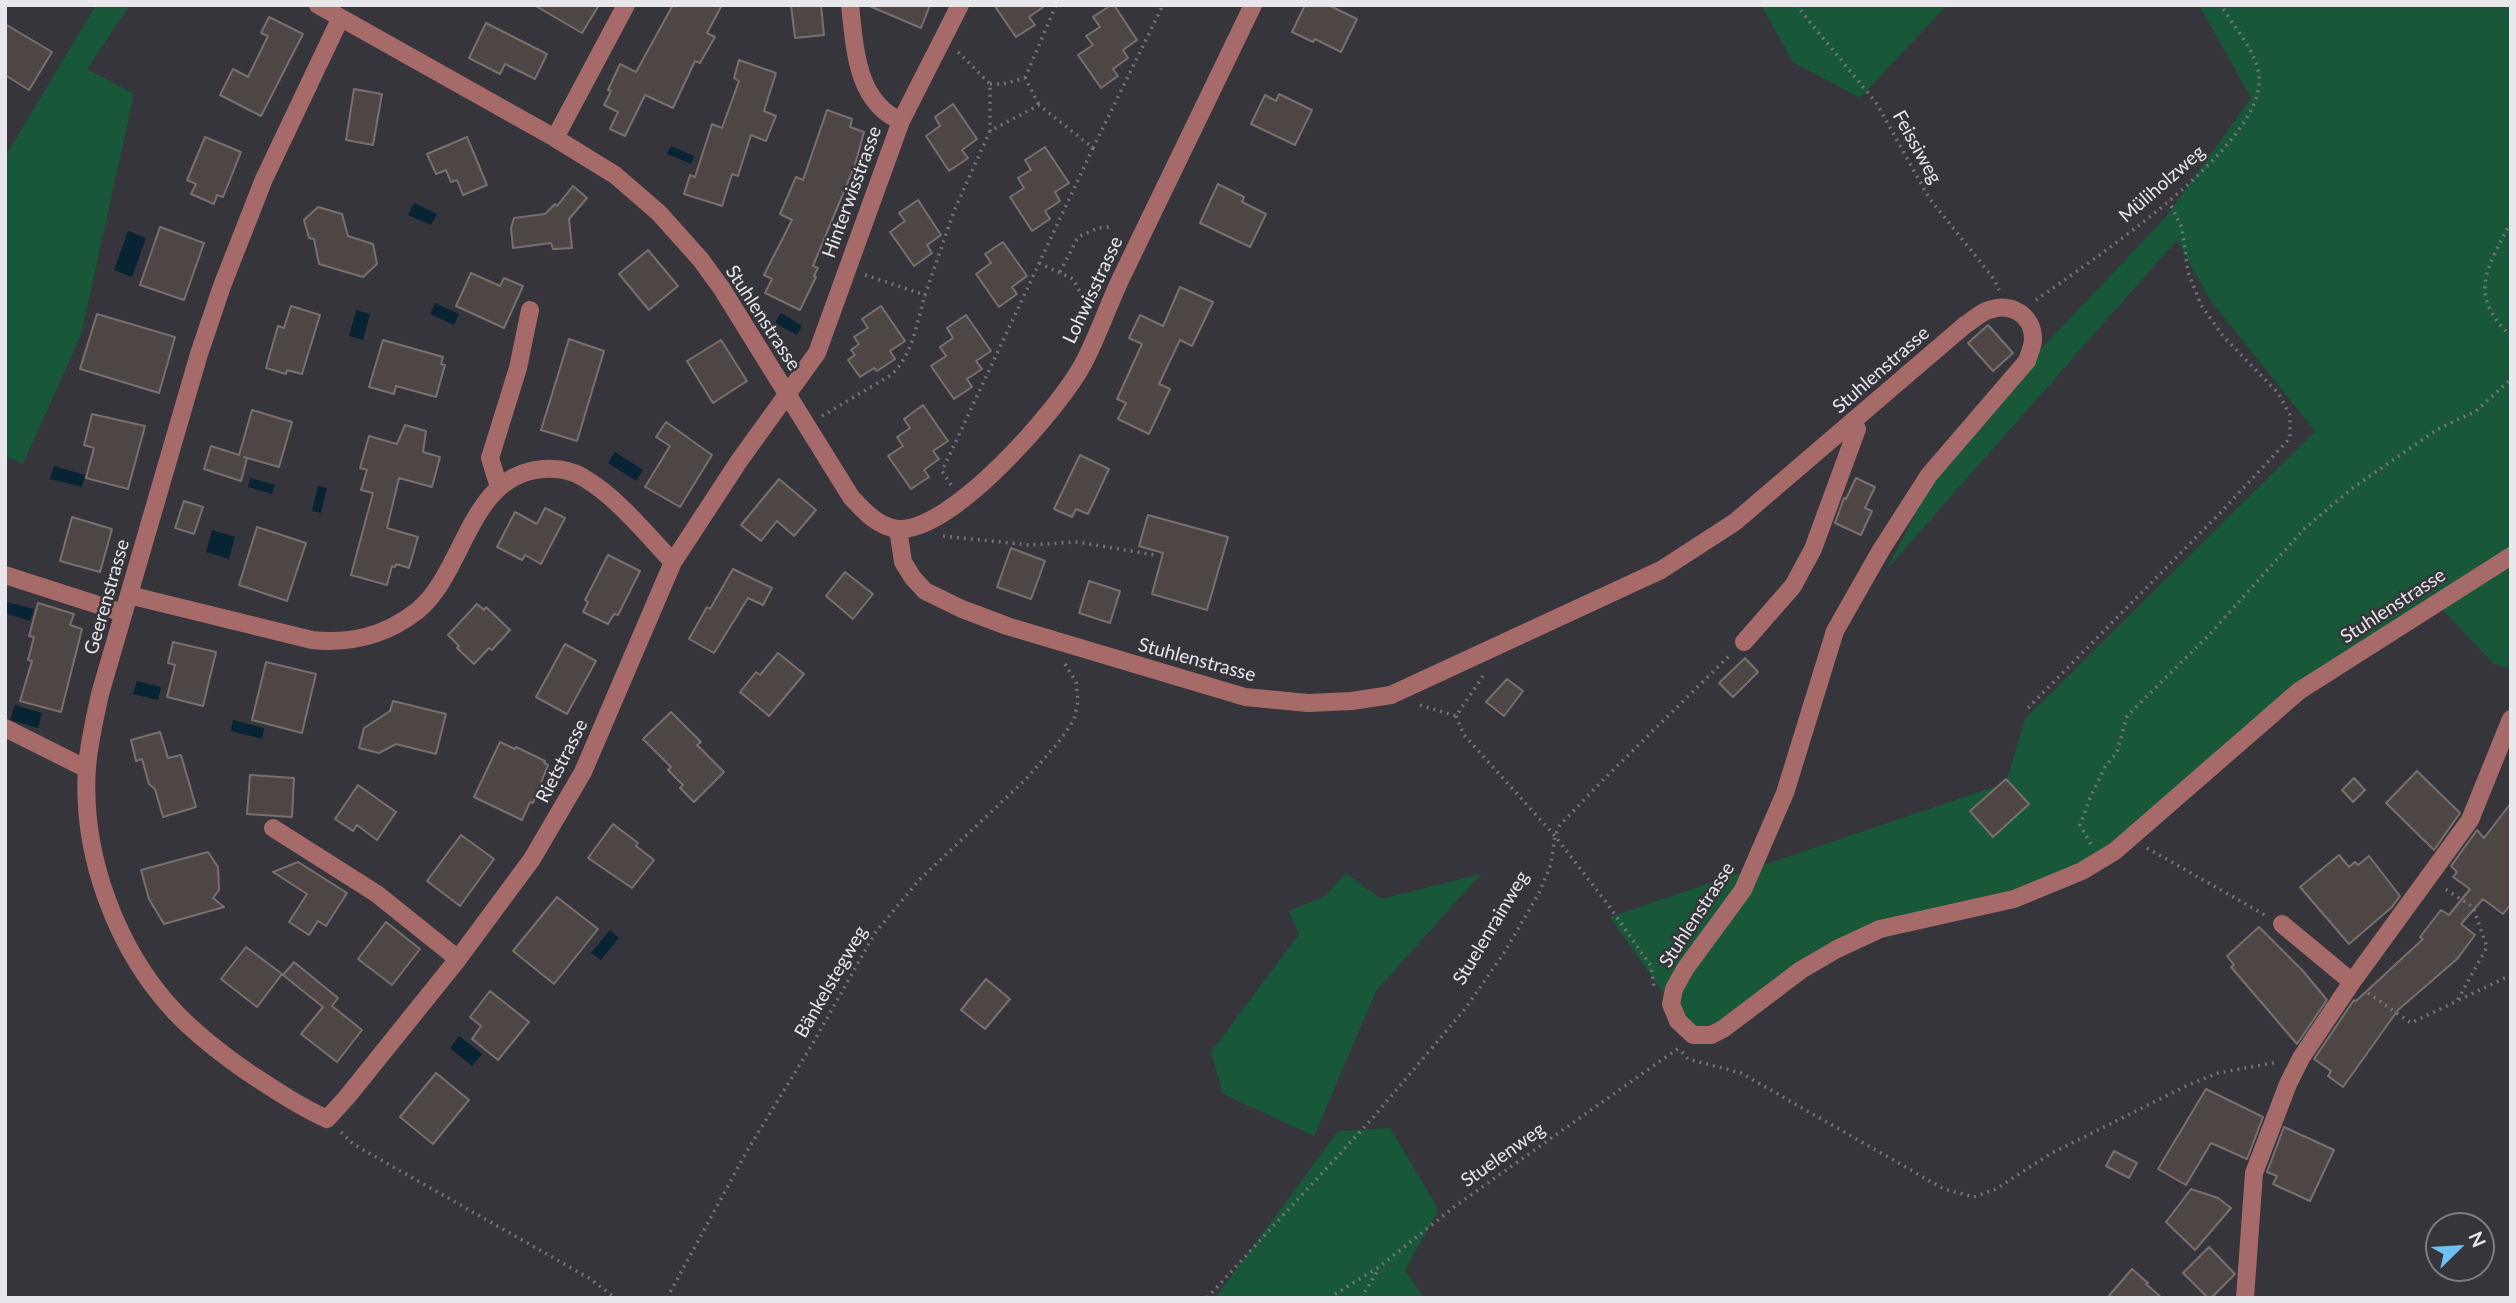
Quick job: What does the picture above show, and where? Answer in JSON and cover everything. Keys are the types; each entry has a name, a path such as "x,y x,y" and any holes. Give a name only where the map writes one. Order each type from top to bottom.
{"street":[{"name":"Stuhlenstrasse","path":"318,5 555,138 615,175 659,213 701,260 722,289 851,497 879,523 898,529 903,562 925,591 962,609 1056,643 1245,697 1308,703 1352,701 1391,695 1661,570 1735,522 1965,325 1989,310 2014,310 2030,324 2033,340 2027,361 1929,475 1881,550 1835,631 1785,793 1742,890 1685,969 1674,989 1671,1004 1678,1021 1693,1035 1711,1035 1723,1029 1801,970 1837,949 1881,929 2014,899 2082,871 2115,851 2299,691 2511,556"},
{"path":"555,138 626,5"},
{"path":"850,5 860,76 882,110 901,121"},
{"name":"Hinterwisstrasse","path":"787,393 817,354 901,121 960,5"},
{"name":"Lohwisstrasse","path":"898,529 920,525 961,499 1026,440 1056,404 1083,364 1122,276 1253,5"},
{"name":"Geerenstrasse","path":"327,1119 297,1105 206,1041 175,1013 149,981 126,943 109,905 96,862 89,821 87,769 97,706 222,286 264,178 340,19"},
{"path":"499,487 491,458 519,368 530,310"},
{"name":"Rietstrasse","path":"327,1119 458,958 532,859 583,772 673,562 738,461 787,393"},
{"path":"1744,642 1793,586 1813,549 1857,429 1853,421"},
{"path":"5,575 126,604 312,640 338,643 365,638 391,628 418,610 436,590 483,504 499,487 514,477 537,470 560,469 582,476 604,491 673,562"},
{"path":"2245,1298 2254,1174 2276,1110 2301,1058 2352,982 2470,820 2511,719"},
{"path":"5,728 87,769"},
{"path":"273,828 377,894 458,958"},
{"path":"2281,924 2352,982"}],"path":[{"path":"1025,78 1056,5"},
{"path":"961,499 942,471 1163,5"},
{"name":"Feissiweg","path":"1796,5 1877,104 1929,198 1994,279 2014,310"},
{"name":"Müliholzweg","path":"2014,310 2169,201 2199,176 2249,115 2259,90 2259,74 2254,58 2221,5"},
{"path":"816,419 901,367 954,211 990,131 990,85 943,37"},
{"path":"990,85 1025,78"},
{"path":"1025,78 1039,105 1093,148"},
{"path":"990,131 1039,105"},
{"path":"2028,708 2290,438 2290,415 2278,393 2223,336 2201,305 2188,272 2182,228 2169,201"},
{"path":"2511,222 2492,259 2483,291 2491,315 2511,336"},
{"path":"1060,272 1078,237 1098,228 1109,227"},
{"path":"1039,263 1073,279 1081,294 1087,296"},
{"path":"846,269 925,295"},
{"path":"2095,852 2080,825 2105,767 2118,752 2127,716 2210,634 2305,528 2354,487 2438,429 2476,411 2511,379"},
{"path":"920,525 931,535 1029,544 1077,542 1155,555"},
{"name":"Stuelenrainweg","path":"1207,1298 1370,1121 1465,1009 1504,953 1539,893 1551,864 1555,836 1560,825 1744,642"},
{"name":"Bänkelstegweg","path":"667,1298 747,1151 813,1043 875,933 919,880 1026,779 1058,743 1074,720 1078,700 1076,682 1056,643"},
{"path":"1456,716 1503,644"},
{"path":"1391,695 1456,716 1464,735 1555,836 1651,965"},
{"path":"2144,846 2281,924"},
{"path":"2427,878 2473,907 2487,947 2457,1001"},
{"path":"2352,982 2411,1023 2511,975"},
{"name":"Stuelenweg","path":"1329,1298 1379,1267 1454,1207 1679,1048 1693,1035"},
{"path":"1679,1048 1688,1059 1741,1073 1944,1189 1974,1197 1996,1189 2050,1154 2208,1077 2301,1058"},
{"path":"353,1144 589,1278 615,1298"},
{"path":"1361,1298 1379,1267"}],"green space":[{"path":"96,5 130,5 87,69 134,94 81,335 23,464 5,456 5,157"},
{"path":"1761,5 1947,5 1860,98 1793,62"},
{"path":"2199,5 2511,5 2511,669 2494,664 2437,604 2299,691 2082,871 1880,929 1753,1006 1693,1035 1610,917 2006,783 2025,719 2315,431 2210,300 2177,240 1887,569 1956,434 1977,416 2165,218 2251,98"},
{"path":"1346,873 1381,899 1481,874 1376,991 1314,1136 1223,1094 1211,1052 1299,934 1289,911 1325,896"},
{"path":"1390,1128 1438,1211 1405,1270 1424,1298 1215,1298 1338,1131"}],"water":[{"path":"671,146 694,156 691,164 667,154"},
{"path":"414,203 437,214 431,225 408,215"},
{"path":"128,231 146,238 132,277 114,270"},
{"path":"435,303 459,314 454,325 430,314"},
{"path":"356,310 370,314 363,340 349,336"},
{"path":"781,313 802,326 797,335 775,323"},
{"path":"615,452 643,470 636,481 608,463"},
{"path":"54,466 85,475 82,487 50,479"},
{"path":"250,478 275,485 272,494 248,487"},
{"path":"318,486 327,488 321,513 312,511"},
{"path":"212,530 235,537 229,559 206,552"},
{"path":"6,602 34,609 30,621 5,613"},
{"path":"137,681 161,687 158,700 133,694"},
{"path":"15,705 42,713 38,728 10,720"},
{"path":"233,720 264,728 262,739 231,731"},
{"path":"610,930 619,938 601,960 591,953"},
{"path":"459,1036 482,1054 472,1066 450,1048"}],"building":[{"path":"534,5 599,5 582,33"},
{"path":"673,5 722,5 707,33 715,37 700,63 695,61 673,108 645,95 625,136 610,129 618,112 604,105 611,91 608,90 620,64 636,72"},
{"path":"791,5 821,5 824,35 795,38"},
{"path":"867,5 930,5 921,28"},
{"path":"994,5 1046,5 1029,17 1035,25 1016,37"},
{"path":"1114,5 1137,40 1123,50 1128,58 1113,69 1118,76 1101,88 1078,55 1093,45 1086,36 1100,27 1093,17"},
{"path":"1305,5 1328,5 1357,19 1341,52 1315,39 1313,42 1292,32"},
{"path":"269,17 303,34 261,116 220,95 233,69 248,77 268,36 261,33"},
{"path":"486,23 547,54 535,79 505,64 500,74 469,58"},
{"path":"5,24 52,52 29,90 5,75"},
{"path":"739,60 776,73 764,111 776,116 766,141 751,135 738,176 732,174 722,206 684,194 690,175 695,177 712,124 722,128 739,81 734,78"},
{"path":"354,89 382,94 373,145 346,140"},
{"path":"1279,94 1312,110 1295,145 1251,124 1265,95 1276,101"},
{"path":"953,104 977,139 962,150 968,158 949,171 926,136 940,126 935,117"},
{"path":"827,110 852,119 850,127 864,132 855,165 813,266 818,268 814,276 816,277 800,310 765,293 772,279 764,275 792,220 780,214 796,177 803,180"},
{"path":"205,137 241,152 223,197 217,195 214,204 191,194 196,184 187,180"},
{"path":"467,137 487,185 463,195 457,180 451,182 446,170 436,174 427,154"},
{"path":"1045,147 1069,183 1055,192 1060,201 1045,211 1050,219 1032,231 1010,197 1024,188 1018,178 1031,170 1025,160"},
{"path":"1218,184 1244,197 1242,202 1266,214 1250,247 1200,223"},
{"path":"573,186 587,198 569,219 572,248 553,249 551,243 513,248 511,228 514,218 545,214 555,204 557,206"},
{"path":"918,200 941,235 927,245 932,253 914,266 890,232 905,221 899,213"},
{"path":"318,207 342,214 348,236 373,244 377,264 363,277 319,264 314,239 309,238 304,220"},
{"path":"160,227 204,243 184,300 140,285"},
{"path":"1003,242 1027,276 1012,287 1017,294 999,307 976,274 991,263 985,254"},
{"path":"648,250 678,286 649,310 619,274"},
{"path":"471,273 500,286 504,278 523,286 504,328 456,306"},
{"path":"1180,287 1213,302 1192,346 1180,340 1159,384 1170,389 1149,434 1118,419 1126,403 1117,399 1142,344 1129,338 1140,315 1163,326"},
{"path":"291,306 320,315 302,374 287,370 286,374 266,368 278,326 284,328"},
{"path":"881,306 905,341 890,351 895,359 877,371 874,368 860,377 848,360 855,355 851,350 859,344 854,337 868,328 862,319"},
{"path":"97,314 175,337 159,393 80,369"},
{"path":"966,315 991,351 976,361 982,369 967,379 972,387 954,399 931,366 946,356 940,347 953,338 947,328"},
{"path":"1988,325 2013,353 1993,371 1968,343"},
{"path":"569,339 604,351 577,441 541,430"},
{"path":"383,340 443,357 441,364 445,365 436,397 396,386 394,394 369,387"},
{"path":"721,340 747,381 713,403 687,361"},
{"path":"923,405 948,441 933,451 939,459 924,470 929,477 911,489 888,456 903,446 897,437 910,428 904,419"},
{"path":"252,410 292,422 279,467 244,457 247,458 241,481 204,469 211,446 239,455"},
{"path":"92,414 145,426 128,489 86,478 94,448 84,445"},
{"path":"666,422 712,455 680,507 645,487 670,446 656,437"},
{"path":"405,425 426,431 423,452 440,457 432,487 399,478 387,528 418,537 409,568 396,564 395,567 392,566 387,585 351,575 373,493 361,490 367,470 360,468 369,436 397,444"},
{"path":"1080,455 1109,469 1088,514 1076,509 1072,517 1054,509"},
{"path":"1856,478 1875,487 1865,508 1872,511 1861,535 1835,523 1844,498 1846,499"},
{"path":"779,479 816,510 794,536 777,521 761,541 741,525"},
{"path":"184,501 203,507 194,534 175,528"},
{"path":"545,508 565,518 541,564 525,555 522,560 497,547 515,512 537,524"},
{"path":"1148,515 1228,537 1207,610 1152,594 1163,553 1139,546"},
{"path":"72,517 112,529 100,572 60,561"},
{"path":"257,527 306,543 287,601 239,585"},
{"path":"1011,548 1045,561 1031,599 997,587"},
{"path":"608,555 640,571 618,615 614,614 608,624 583,612 588,602 585,600"},
{"path":"733,569 772,588 763,605 748,598 714,653 689,639"},
{"path":"845,572 873,594 853,619 826,596"},
{"path":"1089,581 1120,591 1110,623 1079,613"},
{"path":"38,603 74,614 70,625 82,629 61,712 20,701 32,661 28,660 34,637 29,636"},
{"path":"477,604 484,610 486,607 510,630 492,650 489,648 474,664 448,635"},
{"path":"173,642 216,652 203,706 167,697 175,665 168,663"},
{"path":"565,644 596,661 567,714 536,697"},
{"path":"778,653 804,674 769,716 740,692 756,672 760,675"},
{"path":"1745,658 1758,672 1733,697 1719,683"},
{"path":"266,662 316,674 302,733 252,720"},
{"path":"1507,679 1523,691 1504,716 1486,702"},
{"path":"393,701 446,714 436,754 396,744 379,753 359,748 364,728 390,711"},
{"path":"671,712 701,742 697,745 724,772 694,802 680,788 683,785 668,770 671,767 643,739"},
{"path":"160,732 168,758 181,755 196,807 163,817 142,759 136,761 131,740"},
{"path":"500,742 515,749 516,747 548,765 533,803 530,802 522,820 474,797"},
{"path":"2417,771 2460,813 2434,850 2386,803"},
{"path":"250,775 294,778 292,817 247,814"},
{"path":"2354,778 2365,790 2353,802 2342,790"},
{"path":"2006,779 2029,804 1993,837 1970,811"},
{"path":"358,785 396,812 377,840 357,825 353,831 335,819"},
{"path":"2511,803 2511,904 2503,914 2483,899 2461,924 2475,935 2457,959 2398,1010 2343,1087 2328,1076 2331,1071 2314,1059 2354,1000 2423,939 2420,937 2441,910 2449,915 2470,889 2453,877 2457,872 2451,866 2477,830 2484,838"},
{"path":"613,824 638,843 636,846 654,860 632,888 588,858"},
{"path":"461,835 494,859 460,906 427,881"},
{"path":"208,852 218,867 219,890 213,898 224,907 164,924 149,899 141,870"},
{"path":"2339,855 2349,867 2355,862 2358,865 2369,856 2400,896 2392,907 2349,944 2300,887"},
{"path":"298,862 347,893 326,926 318,921 309,935 289,922 307,894 273,872"},
{"path":"557,897 598,929 554,984 513,951"},
{"path":"386,922 420,949 392,985 358,959"},
{"path":"2259,927 2303,971 2327,1000 2297,1044 2231,967 2234,965 2227,956"},
{"path":"246,947 282,974 257,1007 221,979"},
{"path":"294,962 338,998 332,1006 362,1030 337,1062 301,1034 323,1007 283,975"},
{"path":"986,979 1010,999 985,1029 961,1010"},
{"path":"490,991 529,1022 498,1060 472,1039 481,1026 470,1017"},
{"path":"436,1073 469,1100 433,1144 400,1117"},
{"path":"2206,1089 2263,1117 2247,1159 2211,1143 2186,1185 2158,1169"},
{"path":"2284,1127 2334,1150 2310,1201 2273,1184 2277,1176 2267,1172"},
{"path":"2114,1151 2137,1163 2129,1178 2106,1166"},
{"path":"2191,1189 2218,1198 2231,1208 2195,1250 2166,1222"},
{"path":"2209,1247 2235,1274 2211,1298 2183,1273"},
{"path":"2132,1269 2148,1283 2146,1284 2162,1298 2107,1298"}]}
